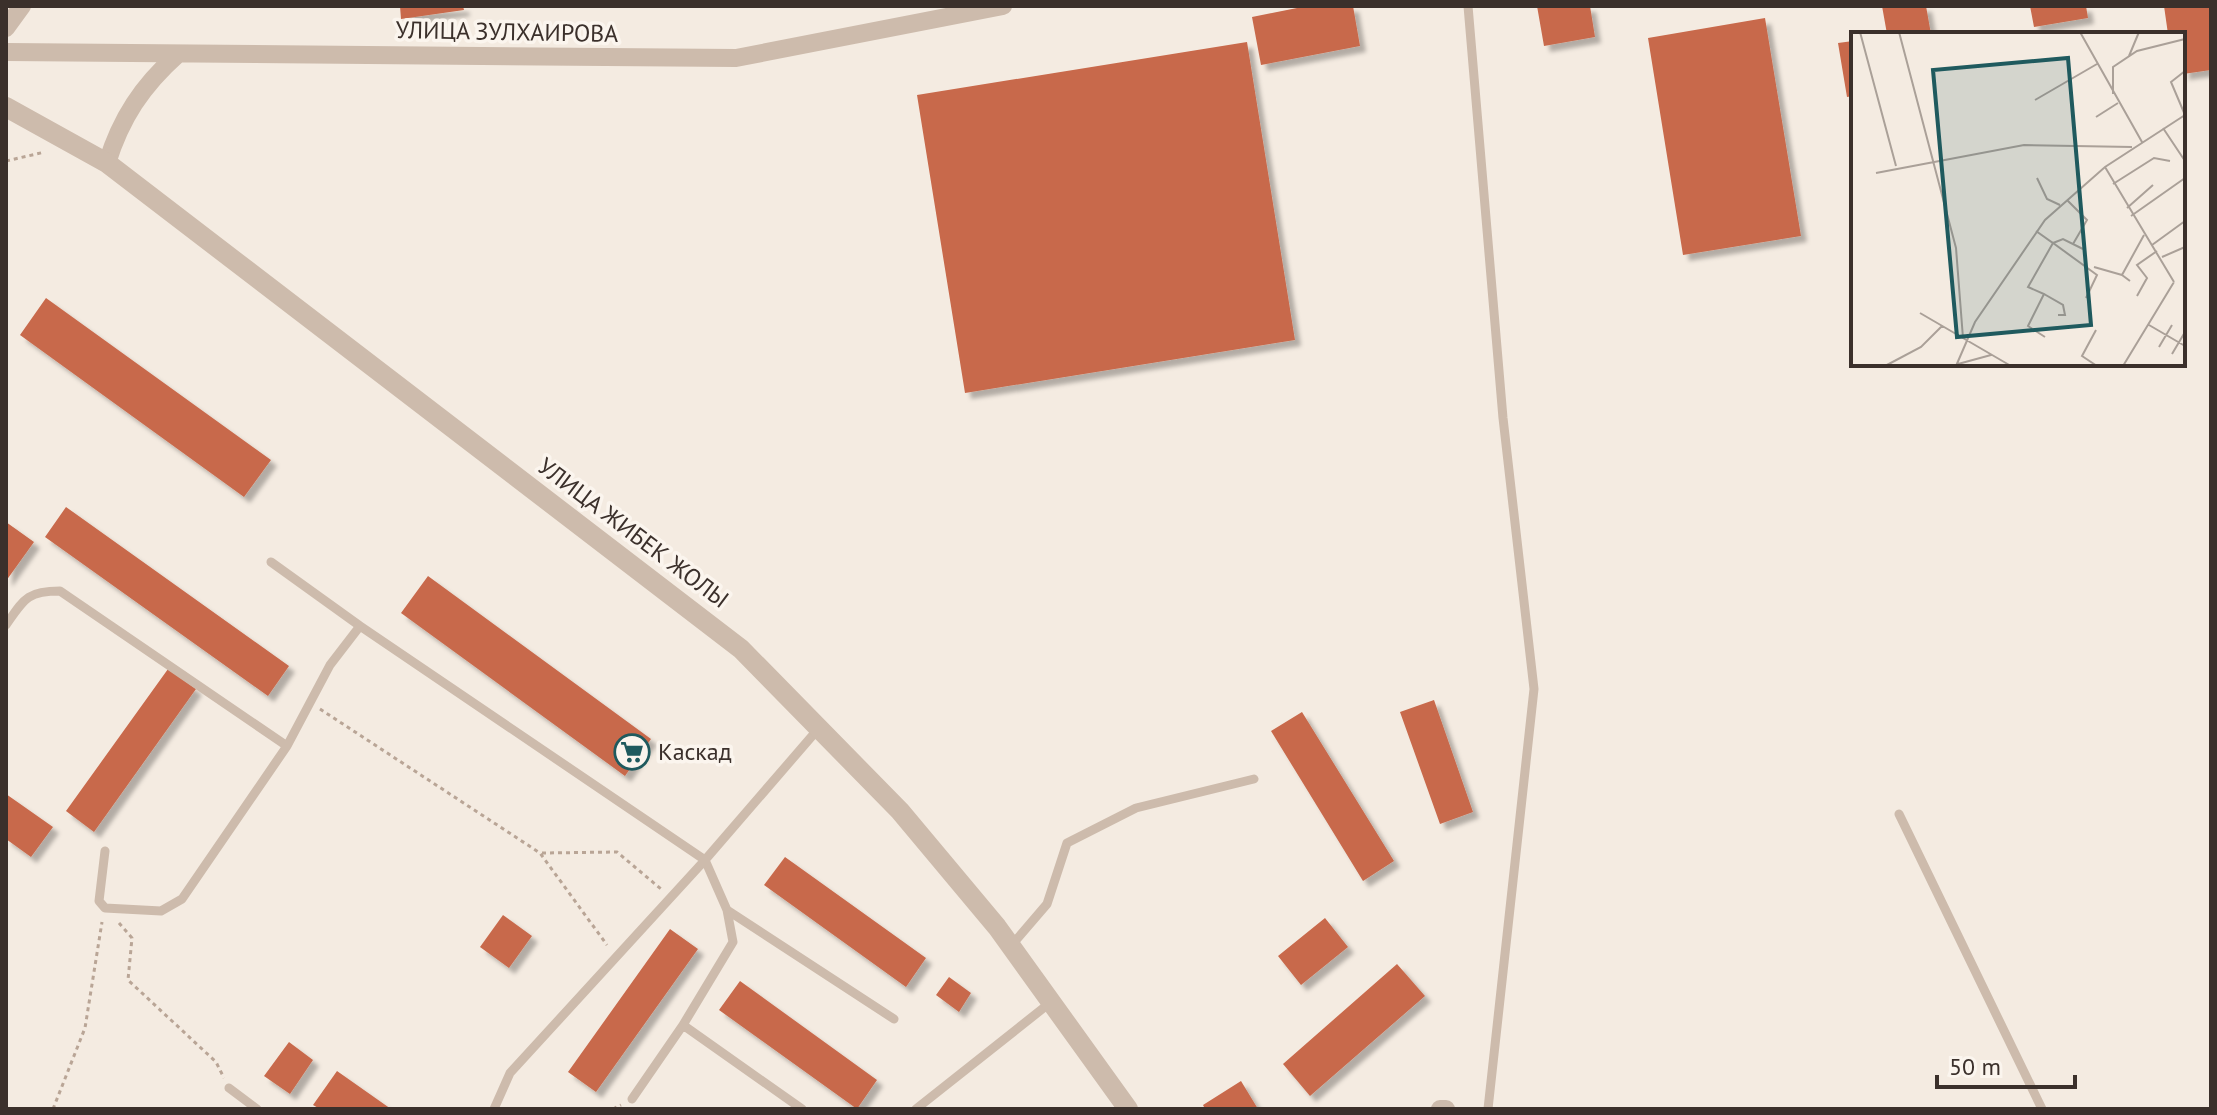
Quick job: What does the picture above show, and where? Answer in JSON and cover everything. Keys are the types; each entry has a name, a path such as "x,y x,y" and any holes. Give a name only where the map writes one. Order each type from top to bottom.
{"street":[{"path":"6,28 22,6"},
{"name":"УЛИЦА ЗУЛХАИРОВА","path":"6,52 736,58 1003,6"},
{"path":"107,163 119,126 140,92 178,54"},
{"name":"УЛИЦА ЖИБЕК ЖОЛЫ","path":"6,107 107,163 741,649 900,811 1011,946 1128,1109"}],"lane":[{"path":"1468,6 1503,418 1534,689 1488,1109"},
{"path":"271,562 705,860 727,910 733,942 683,1025 632,1099"},
{"path":"6,625 25,598 37,591 60,591 287,746"},
{"path":"105,851 99,901 105,908 161,911 182,899 287,746 330,665 360,626"},
{"path":"494,1109 510,1073 705,860 819,728"},
{"path":"1011,946 1047,904 1067,843 1136,808 1254,779"},
{"path":"1899,814 2042,1109"},
{"path":"727,910 894,1019"},
{"path":"916,1109 1051,1002"},
{"path":"683,1025 802,1109"},
{"path":"229,1088 257,1109"}],"path":[{"path":"6,161 45,152"},
{"path":"310,703 540,853 615,956"},
{"path":"540,853 617,852 670,897"},
{"path":"105,908 132,938 128,980 216,1062 229,1088"},
{"path":"53,1109 85,1028 105,908"}],"building":[{"path":"400,6 463,6 464,10 401,19"},
{"path":"1307,6 1353,6 1360,46 1261,65 1252,17"},
{"path":"1537,6 1590,6 1595,37 1544,46"},
{"path":"1882,6 1926,6 1931,32 1887,32"},
{"path":"2030,6 2086,6 2088,18 2034,27"},
{"path":"2164,6 2211,6 2211,70 2185,74 2185,32 2168,32"},
{"path":"1765,18 1801,236 1683,255 1648,38"},
{"path":"1851,41 1851,96 1847,97 1838,43"},
{"path":"1247,42 1295,340 965,393 917,95"},
{"path":"46,298 271,460 244,497 20,335"},
{"path":"66,507 289,666 268,696 45,537"},
{"path":"6,522 34,542 6,581"},
{"path":"428,576 651,739 625,776 401,613"},
{"path":"168,669 196,689 94,832 66,811"},
{"path":"1434,700 1473,812 1440,824 1400,712"},
{"path":"1302,712 1394,861 1363,881 1271,731"},
{"path":"6,794 53,827 31,857 6,839"},
{"path":"785,857 926,958 906,987 764,885"},
{"path":"503,915 532,936 509,968 480,947"},
{"path":"1325,918 1348,947 1301,985 1278,956"},
{"path":"670,929 698,949 596,1092 568,1072"},
{"path":"1397,964 1425,996 1310,1096 1283,1064"},
{"path":"949,977 971,993 959,1012 936,995"},
{"path":"740,981 877,1080 857,1109 719,1010"},
{"path":"289,1042 313,1060 290,1094 264,1076"},
{"path":"337,1071 391,1109 320,1109 313,1105"},
{"path":"1241,1081 1258,1109 1205,1109 1203,1105"}],"place":[{"name":"Каскад","path":"632,752"}]}
